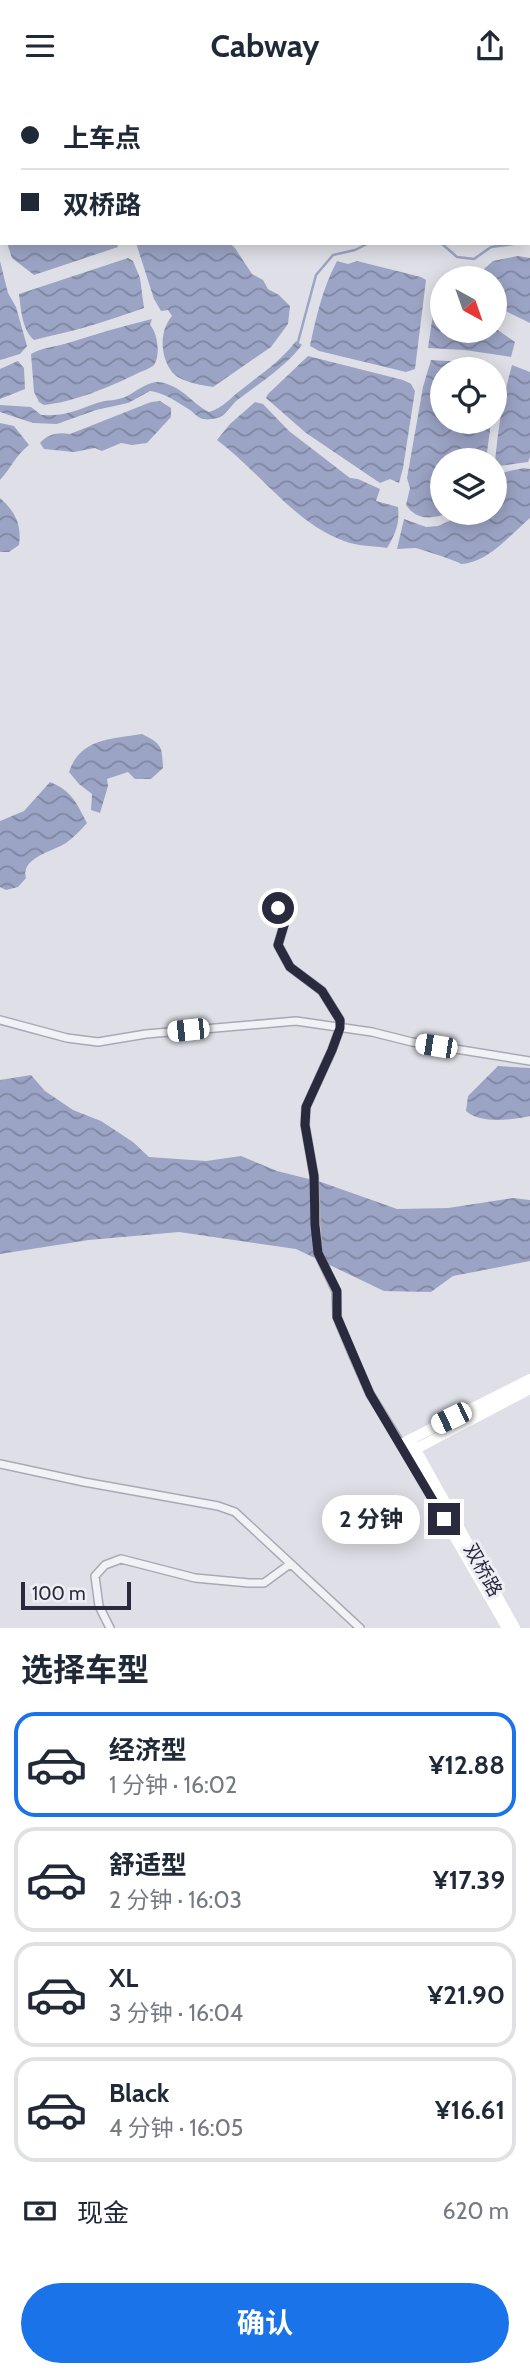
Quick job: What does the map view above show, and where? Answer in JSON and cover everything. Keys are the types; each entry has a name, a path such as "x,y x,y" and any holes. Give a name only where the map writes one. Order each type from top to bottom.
{"street":[{"path":"280,899 278,908 284,925 278,945 290,967 322,991 340,1020 332,1050 306,1107 305,1125 314,1176 318,1253 337,1291 337,1317 370,1394 405,1442 530,1379"},
{"path":"0,1020 67,1038 98,1042 158,1033 296,1021 530,1061"},
{"path":"411,1452 530,1389"},
{"name":"双桥路","path":"405,1442 515,1628"},
{"name":"双桥路","path":"411,1452 507,1628"},
{"path":"0,1464 218,1506 236,1512 360,1628"},
{"path":"110,1628 99,1606 95,1576 105,1565 121,1559 195,1578 249,1583 264,1583 290,1564"}],"water":[{"path":"8,245 118,247 34,275 12,258"},
{"path":"137,245 232,245 252,274 263,280 268,289 290,306 288,324 271,347 213,387 191,383 180,378 168,366 163,351 163,336 172,316 168,310 161,311 154,299"},
{"path":"518,256 530,258 530,323 508,312 508,266 487,266 493,261"},
{"path":"128,258 133,261 140,278 144,308 34,340 30,336 23,319 19,294"},
{"path":"0,261 27,346 20,354 0,360"},
{"path":"337,261 348,264 357,261 426,280 415,369 406,372 319,351 310,346 317,313"},
{"path":"152,319 150,325 158,346 153,366 80,397 44,405 39,402 34,392 31,354"},
{"path":"430,334 430,343 508,343 508,337 515,342 511,357 428,348"},
{"path":"296,341 302,345 288,360 216,418 201,418 171,398 150,391 128,403 96,410 57,424 33,423 0,412 0,405 31,407 41,415 62,414 121,398 159,382 178,389 209,412 270,367"},
{"path":"308,356 411,384 415,391 399,483 390,479 380,483 306,433 266,398"},
{"path":"18,361 24,368 25,389 0,399 0,369"},
{"path":"430,363 430,434 489,434 488,448 430,448 430,517 415,514 406,505 410,488 407,478 423,387"},
{"path":"512,365 530,372 530,457 528,462 507,465 507,448 497,448 498,434 507,434 507,385"},
{"path":"160,401 171,408 171,417 147,443 121,443 102,451 95,448 74,452 44,449 40,443 54,434 70,434 151,402"},
{"path":"255,402 263,404 289,431 350,478 380,489 376,501 398,507 396,529 387,548 349,543 326,533 293,509 217,440 230,424"},
{"path":"0,423 14,426 29,445 0,480"},
{"path":"530,469 530,518 490,553 461,564 415,548 397,549 404,519 426,527 507,525 507,472"},
{"path":"0,498 13,513 19,531 19,545 9,552 0,552"},
{"path":"142,734 154,740 160,747 163,768 151,779 135,779 128,772 107,779 108,786 100,813 91,810 92,794 69,772 74,761 81,752 98,742"},
{"path":"50,782 68,793 87,823 66,843 33,860 28,865 26,878 18,887 6,890 0,887 0,821 24,811"},
{"path":"498,1066 530,1068 530,1116 506,1120 488,1119 479,1118 466,1111 468,1096"},
{"path":"31,1075 45,1091 73,1110 101,1121 133,1142 149,1157 206,1161 241,1156 277,1171 321,1182 397,1209 448,1208 513,1198 530,1200 530,1261 453,1276 431,1292 384,1291 296,1249 179,1232 89,1240 0,1254 0,1080"}],"waterway":[{"path":"298,342 316,275 333,255 365,245"},
{"path":"443,245 457,257 474,259 491,247 506,245"}],"route":[{"path":"278,908 284,925 278,945 282,953 294,971 322,991 340,1020 332,1050 306,1107 305,1125 314,1176 318,1253 337,1291 337,1317 370,1394 444,1519"}]}
